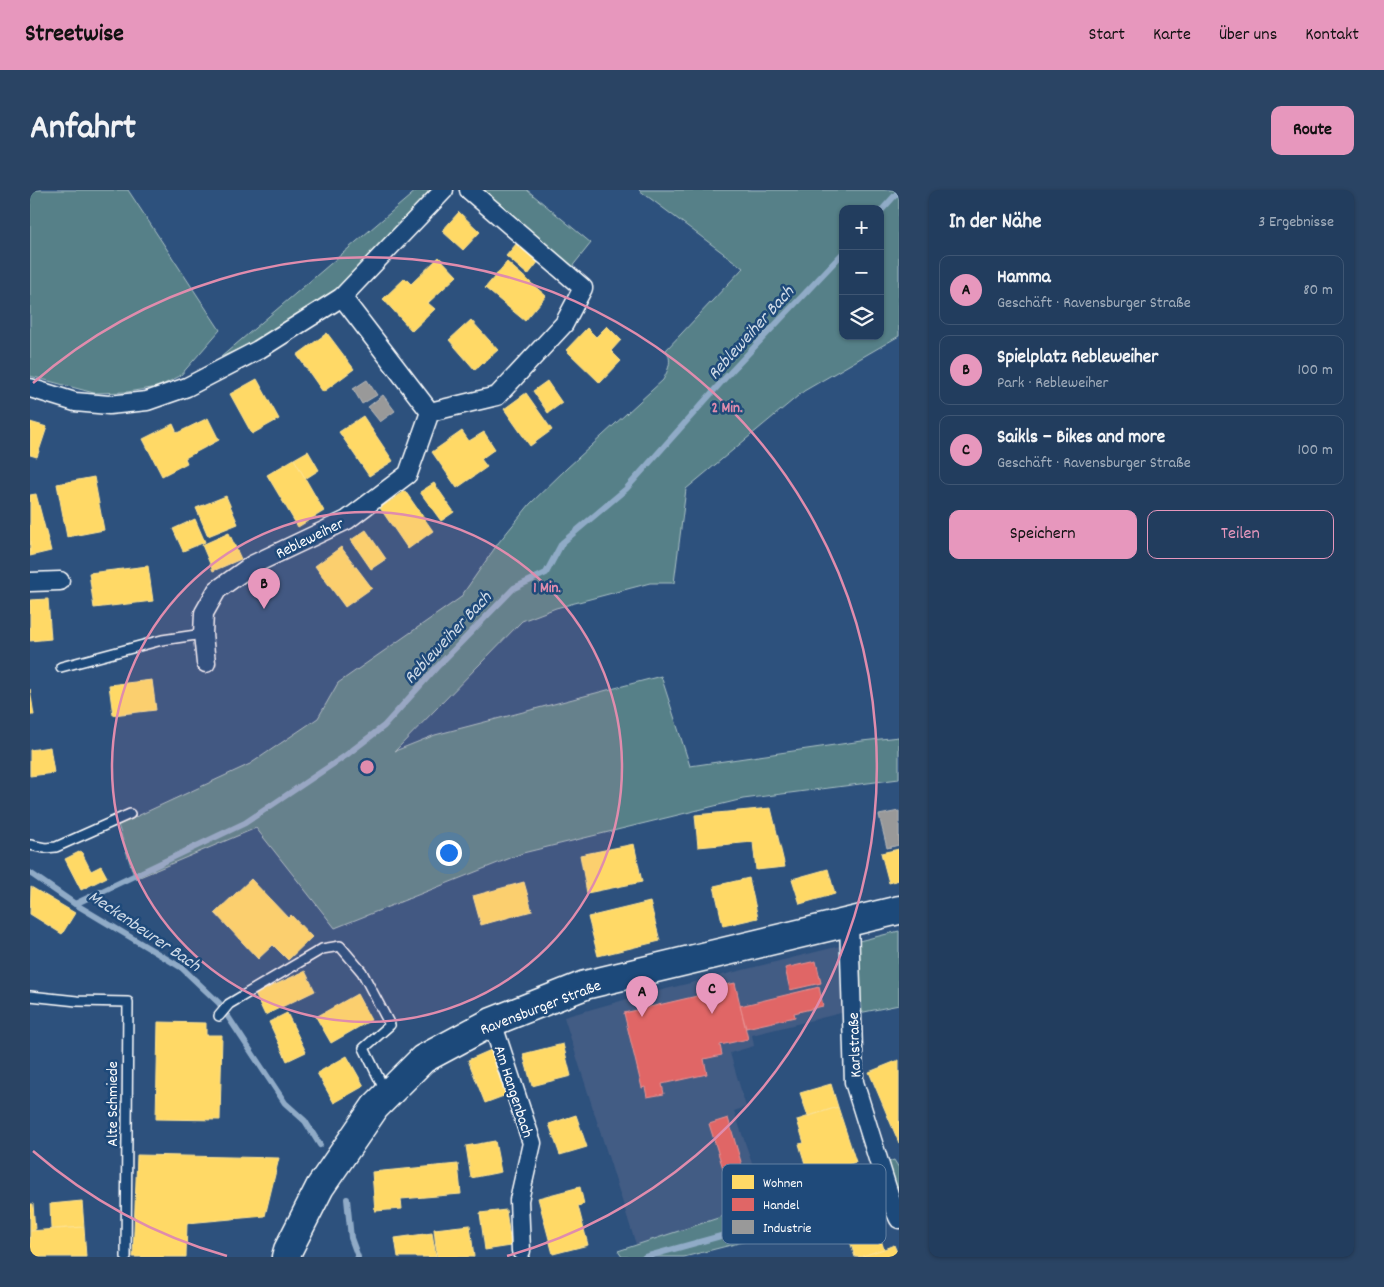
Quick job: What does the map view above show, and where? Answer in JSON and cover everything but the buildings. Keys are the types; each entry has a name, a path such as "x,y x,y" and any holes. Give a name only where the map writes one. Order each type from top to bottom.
{"main road":[{"name":"Ravensburger Straße","path":"286,1257 320,1187 375,1107 423,1059 492,1022 585,985 899,910"}],"street":[{"path":"30,388 75,402 109,405 148,401 187,387 250,354 342,297 444,190"},
{"path":"342,297 430,412 497,396 564,324 583,288 469,190"},
{"name":"Rebleweiher","path":"206,663 203,634 204,613 216,590 252,565 347,520 408,474 430,412"},
{"path":"30,582 60,581"},
{"name":"Karlstraße","path":"848,923 854,1082 880,1164"},
{"name":"Am Hangenbach","path":"492,1022 532,1143 519,1200 521,1251"},
{"name":"Karlstraße","path":"886,1184 895,1212"}],"lane":[{"path":"61,667 162,640 203,634"},
{"path":"30,845 45,848 56,847 130,814"},
{"path":"219,1016 229,1004 322,949 340,946 362,972 390,1024 364,1048 387,1095"},
{"name":"Alte Schmiede","path":"30,996 77,1001 128,1002 126,1257"}],"shaded area":[{"path":"840,946 845,1012 752,1035 754,1046 730,1053 746,1107 734,1111 752,1164 722,1164 722,1231 639,1254 564,1017 638,996"}],"green space":[{"path":"30,190 128,190 220,330 180,376 158,387 127,392 94,393 30,376"},
{"path":"417,190 441,190 364,270 315,306 265,337 221,357"},
{"path":"476,190 527,190 591,243 571,268"},
{"path":"639,190 899,190 899,336 804,391 686,489 674,583 650,583 556,608 522,621 395,751 435,735 661,676 690,766 899,737 899,779 743,799 523,853 335,928 256,828 135,879 118,825 250,764 318,718 338,683 460,598 499,542 530,504 663,380 669,362 666,350 743,268"},
{"path":"899,931 899,1005 859,1013 859,941"},
{"path":"894,1160 899,1168 899,1205 886,1207 886,1164 882,1164"},
{"path":"722,1217 722,1244 735,1244 684,1257 622,1257 618,1251"}],"waterway":[{"name":"Rebleweiher Bach","path":"884,208 899,191"},
{"name":"Rebleweiher Bach","path":"75,904 245,823 345,756 384,726 436,668 514,588 546,573 562,543 626,489 726,377 839,257"},
{"name":"Meckenbeurer Bach","path":"30,873 75,904 182,968 219,1003 285,1103 305,1121 320,1145"},
{"name":"Meckenbeurer Bach","path":"886,1194 899,1193"},
{"name":"Meckenbeurer Bach","path":"347,1199 351,1238 358,1257"},
{"name":"Meckenbeurer Bach","path":"645,1257 722,1236"}],"place":[{"name":"Spielplatz Rebleweiher","path":"264,609"},
{"name":"Saikls – Bikes and more","path":"712,1014"},
{"name":"Hamma","path":"642,1017"}]}
